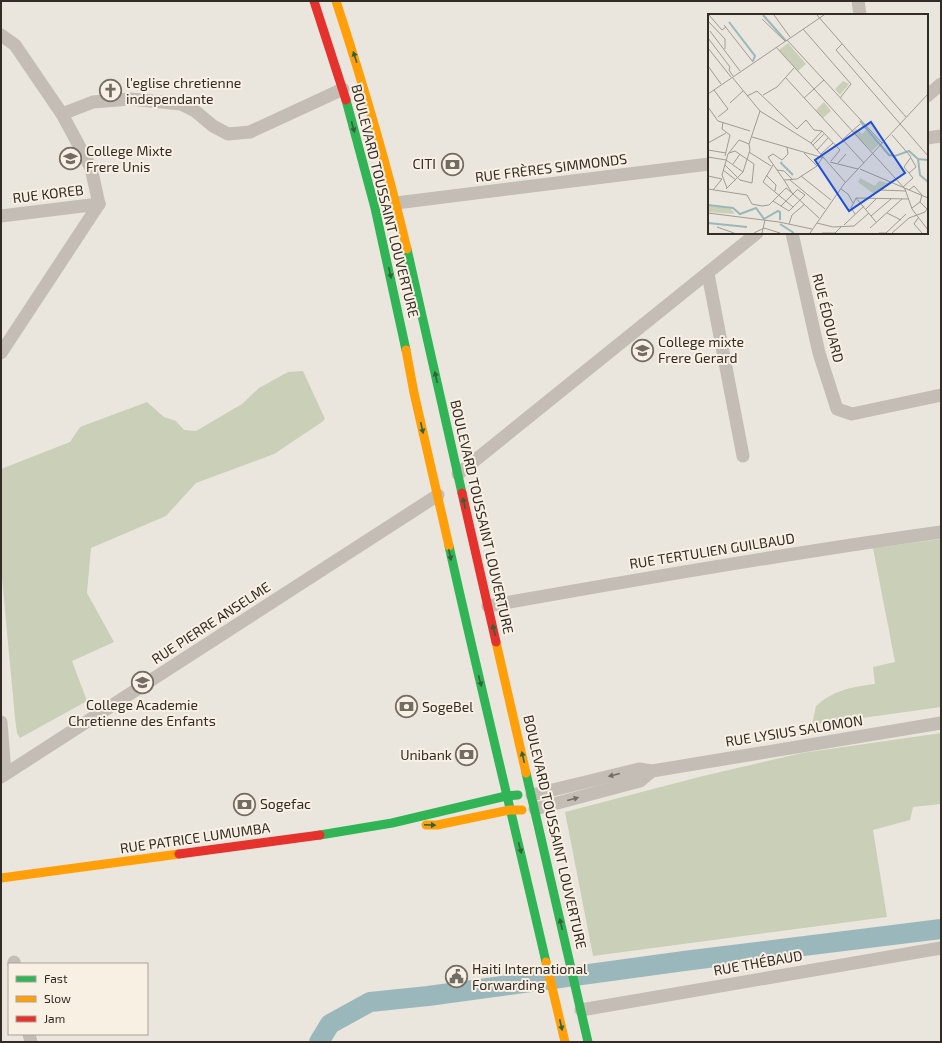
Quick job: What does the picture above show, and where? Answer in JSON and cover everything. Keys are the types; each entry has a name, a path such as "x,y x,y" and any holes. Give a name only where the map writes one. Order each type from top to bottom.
{"main road":[{"name":"BOULEVARD TOUSSAINT LOUVERTURE","path":"314,1 343,89 385,205 458,474 588,1042"},
{"name":"BOULEVARD TOUSSAINT LOUVERTURE","path":"336,1 356,61 385,205 403,333 414,393 438,495 470,645 490,718 506,796 565,1042"},
{"name":"RUE PATRICE LUMUMBA","path":"1,878 310,837 392,823 506,796 532,795"},
{"name":"RUE PATRICE LUMUMBA","path":"392,823 437,825 510,810 535,809"}],"street":[{"path":"858,1 860,14"},
{"path":"1,35 15,45 62,114 91,168 99,204 1,353"},
{"path":"928,95 941,84"},
{"path":"62,114 93,102 130,99 182,104 195,111 213,126 228,134 250,132 343,89"},
{"path":"928,138 941,136"},
{"name":"RUE FRÈRES SIMMONDS","path":"385,205 708,164"},
{"name":"RUE KOREB","path":"1,216 99,204"},
{"path":"458,474 756,234"},
{"name":"RUE ÉDOUARD","path":"792,234 819,353 837,409 852,414 941,395"},
{"path":"708,274 743,456"},
{"name":"RUE PIERRE ANSELME","path":"3,775 438,495"},
{"name":"RUE TERTULIEN GUILBAUD","path":"488,606 673,573 941,532"},
{"path":"1,722 3,775"},
{"name":"RUE LYSIUS SALOMON","path":"532,795 639,769 652,771 941,723"},
{"name":"RUE LYSIUS SALOMON","path":"535,809 640,780 652,771"},
{"name":"RUE THÉBAUD","path":"580,1006 941,948"}],"green space":[{"path":"303,371 325,419 322,422 274,454 196,483 166,516 91,548 87,593 114,642 72,661 87,701 20,738 17,733 15,718 1,568 1,469 70,442 80,427 147,402 164,417 176,421 184,430 196,431 242,404 259,388 288,372"},
{"path":"941,539 941,707 812,725 816,706 829,696 858,686 875,684 873,667 895,662 873,548"},
{"path":"941,733 941,804 913,807 910,820 873,830 887,917 593,956 565,812 703,776 802,753"}],"waterway":[{"path":"319,1042 330,1024 370,1002 428,996 684,961 941,929"}],"traffic: fast":[{"path":"346,100 375,208 406,350"},
{"path":"407,249 462,493"},
{"path":"449,546 546,962"},
{"path":"526,773 588,1042"},
{"path":"320,835 392,823 506,796 518,795"}],"traffic: slow":[{"path":"336,1 374,124 407,249"},
{"path":"406,350 414,393 449,546"},
{"path":"496,642 526,773"},
{"path":"426,825 437,825 510,810 522,810"},
{"path":"1,878 179,854"},
{"path":"546,962 565,1042"}],"traffic: jam":[{"path":"314,1 346,100"},
{"path":"462,493 496,642"},
{"path":"179,854 320,835"}],"place":[{"name":"l'eglise chretienne independante","path":"110,91"},
{"name":"College Mixte Frere Unis","path":"70,159"},
{"name":"CITI","path":"452,164"},
{"name":"College mixte Frere Gerard","path":"642,350"},
{"name":"College Academie Chretienne des Enfants","path":"142,683"},
{"name":"SogeBel","path":"406,707"},
{"name":"Unibank","path":"467,755"},
{"name":"Sogefac","path":"244,804"},
{"name":"Haiti International Forwarding","path":"456,977"}]}
